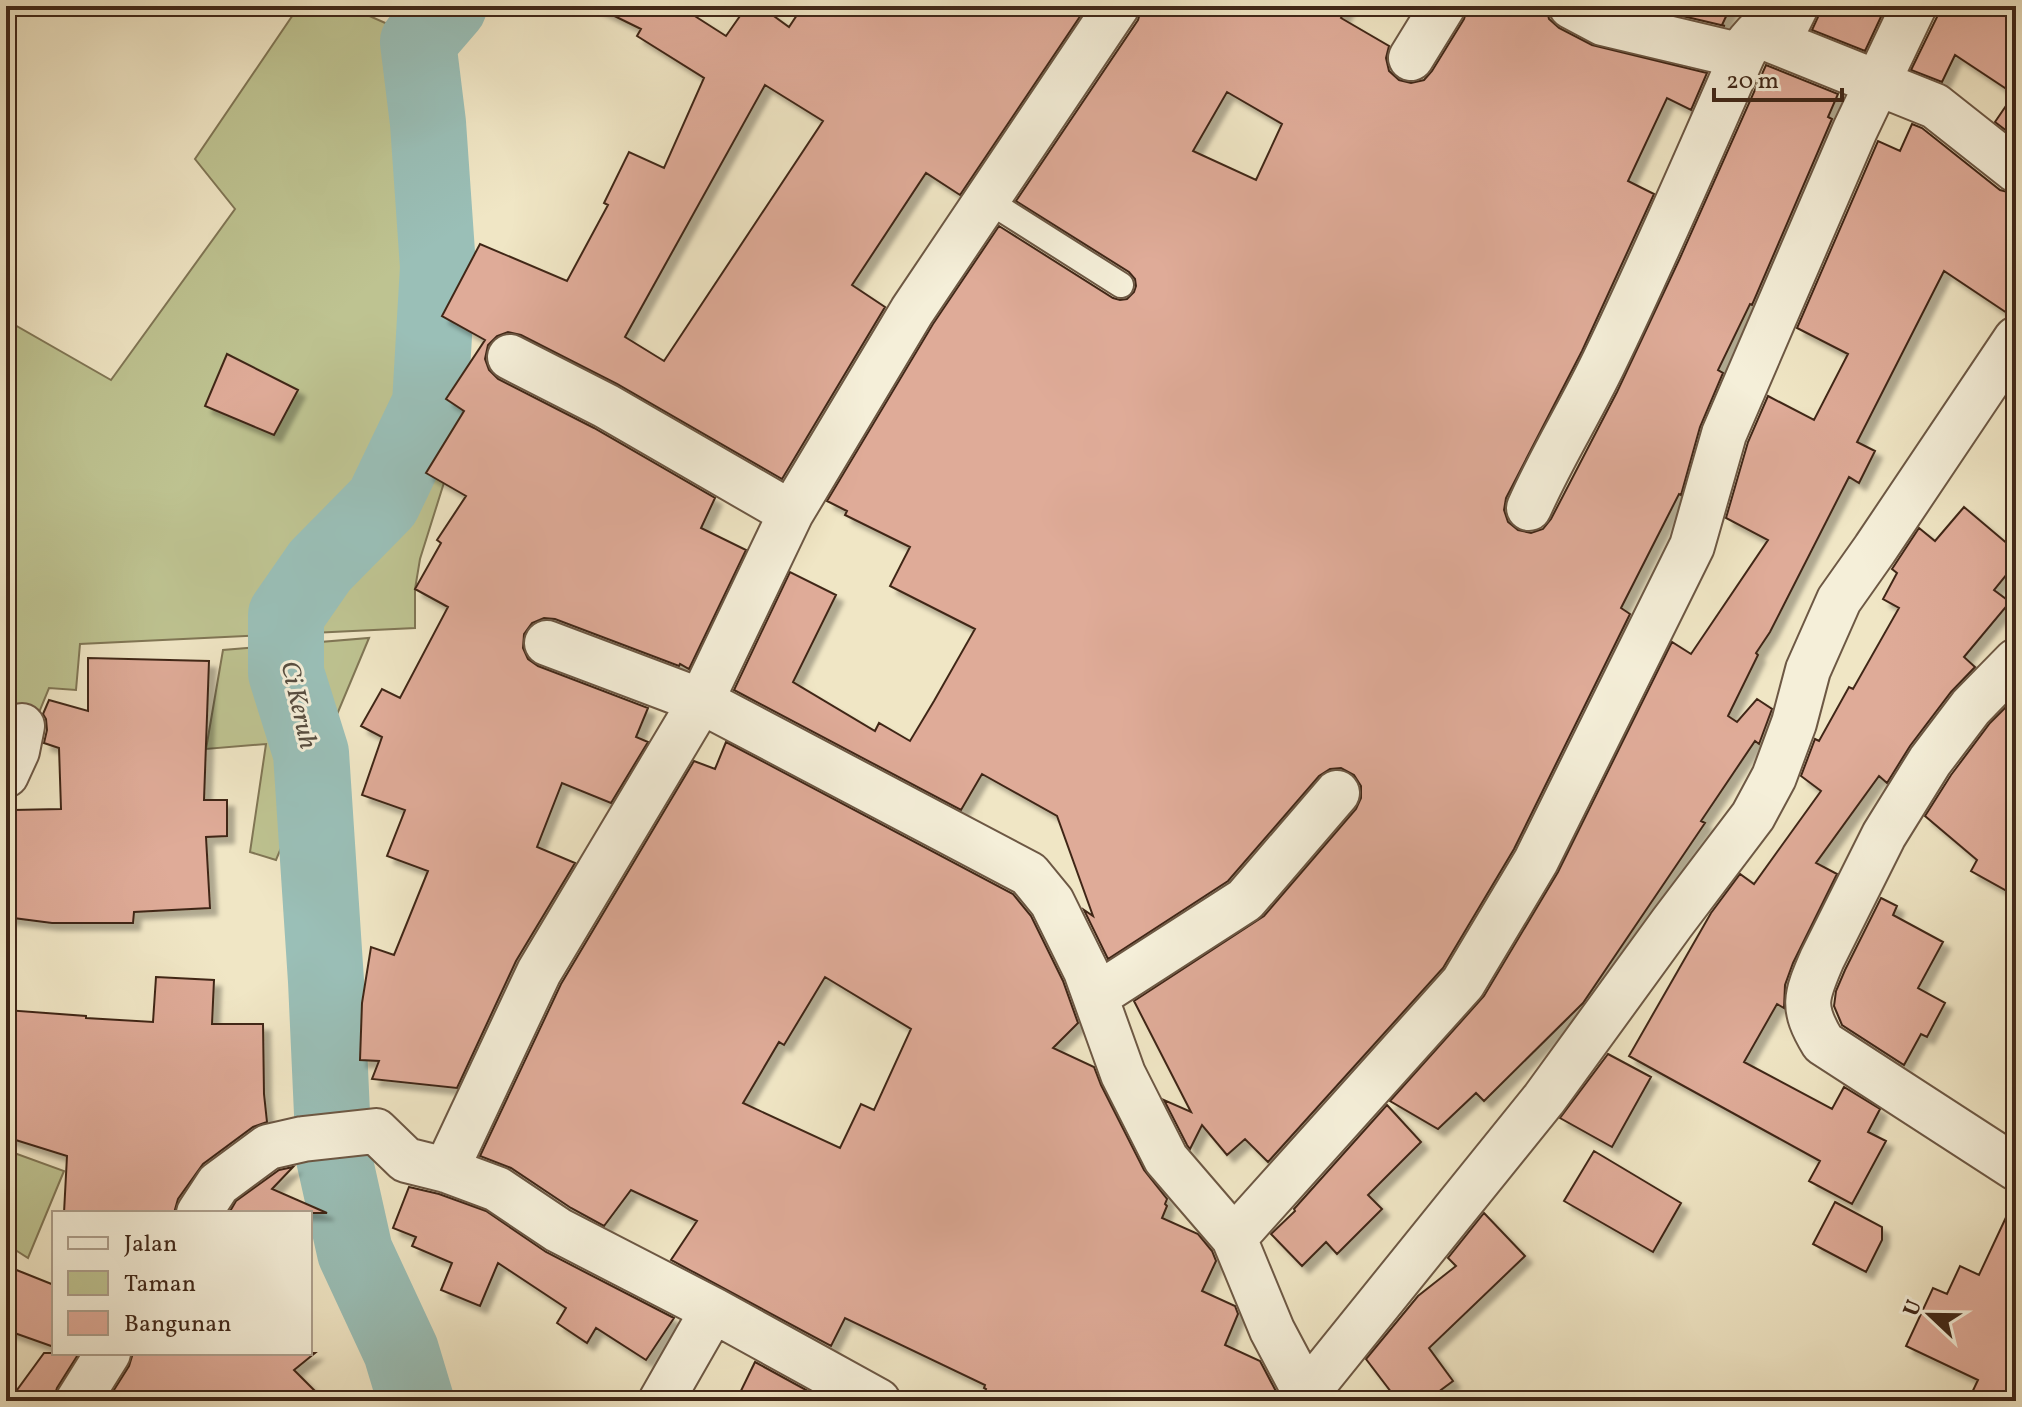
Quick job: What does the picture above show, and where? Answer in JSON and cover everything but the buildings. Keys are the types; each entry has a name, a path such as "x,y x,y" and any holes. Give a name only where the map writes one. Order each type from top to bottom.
{"street":[{"path":"446,1170 539,972 701,701 791,513 912,311 1117,6"},
{"path":"1411,58 1443,6"},
{"path":"1571,6 1603,23 1772,35 1935,106 2016,170"},
{"path":"1234,1238 1463,983 1536,861 1692,546 1724,434 1878,81 1914,6"},
{"path":"1529,508 1545,471 1602,365 1675,210 1772,35"},
{"path":"510,357 606,406 791,513"},
{"path":"547,643 701,701 1029,874 1052,902 1086,971 1123,1074 1166,1159 1234,1238 1272,1330 1306,1398 1544,1099 1753,816 1774,777 1794,723 1808,670 1839,600 2009,363"},
{"path":"2016,661 1971,707 1930,761 1884,835 1818,969 1807,1007 1811,1023 1823,1043 2016,1168"},
{"path":"6,775 17,751 22,726"},
{"path":"1096,996 1245,900 1337,793"},
{"path":"200,1211 218,1184 268,1147 303,1139 376,1131 406,1160 446,1170 497,1189 558,1230 713,1310 878,1401"},
{"path":"661,1401 713,1310"},
{"path":"78,1401 107,1355"}],"lane":[{"path":"987,200 1121,285"}],"green space":[{"path":"299,6 347,6 453,53 435,317 458,438 420,559 415,589 415,628 80,644 76,690 49,688 6,793 6,320 111,380 235,209 195,159"},
{"path":"369,638 276,860 250,852 266,744 206,749 223,650"},
{"path":"6,1150 64,1171 28,1258 6,1244"}],"waterway":[{"name":"Ci Keruh","path":"416,1401 401,1351 355,1252 334,1158 311,753 286,673 286,615 320,566 383,502 430,404 438,267 428,123 418,42 449,6"}]}
